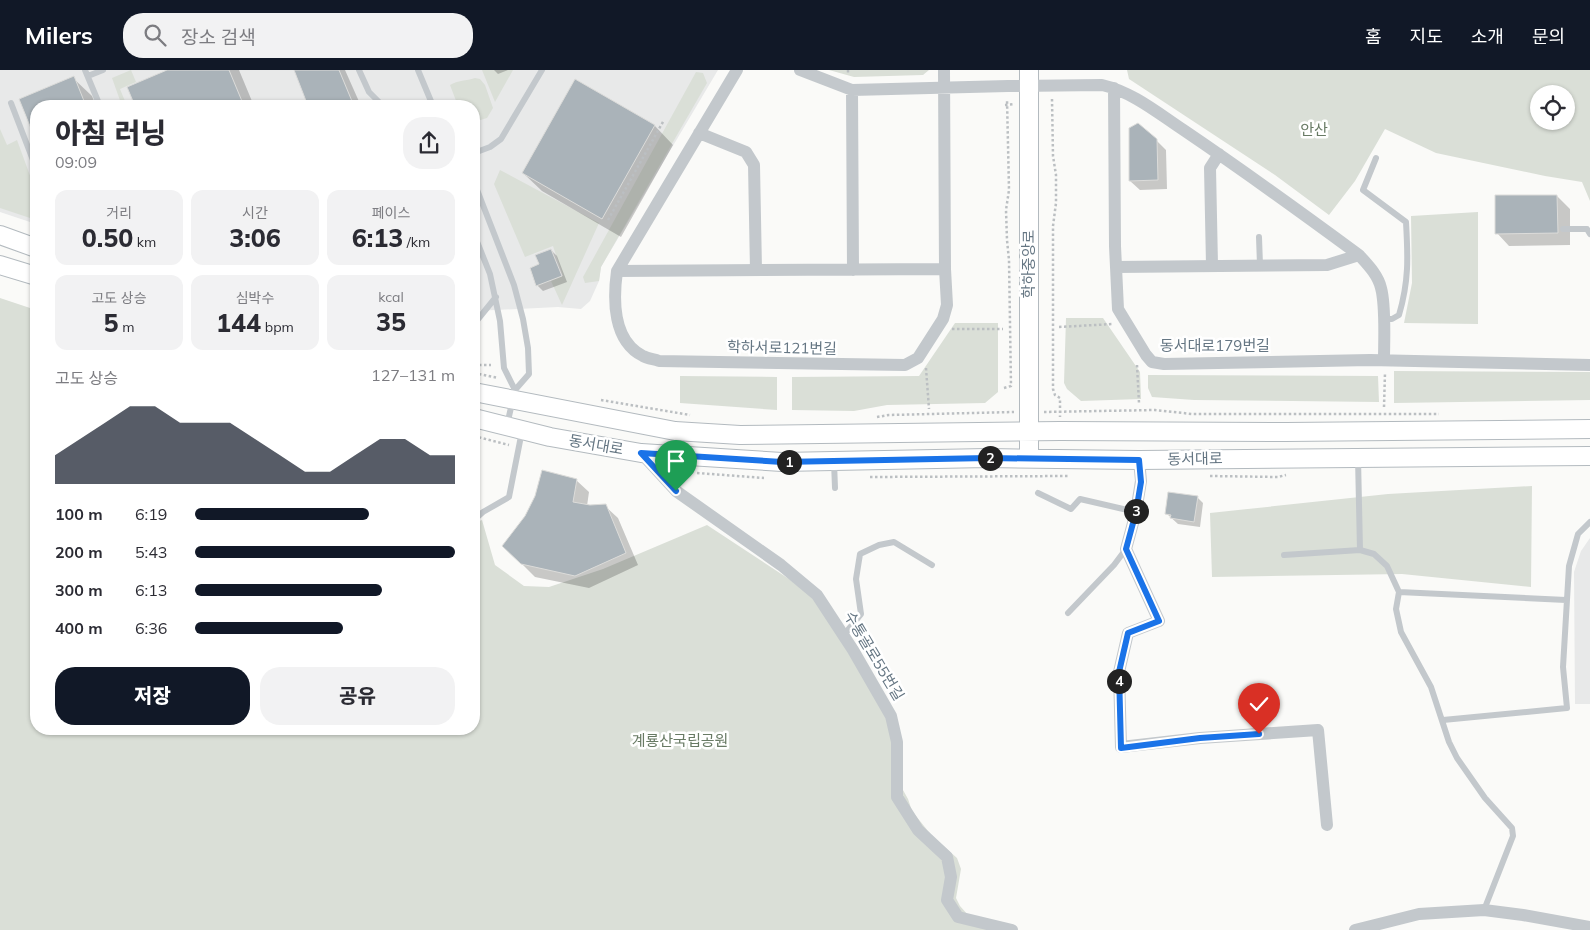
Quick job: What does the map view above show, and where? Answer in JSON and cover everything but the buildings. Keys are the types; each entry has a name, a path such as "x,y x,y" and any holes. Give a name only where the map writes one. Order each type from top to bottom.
{"street":[{"name":"학하서로121번길","path":"737,70 617,271 614,293 618,324 627,342 642,356 659,361 686,363 906,365 918,358 943,319 947,305 945,269 944,70"},
{"path":"800,70 852,90 944,88 1029,78 1102,85 1132,96 1219,154 1359,256 1373,272 1382,289 1384,367"},
{"name":"학하중앙로","path":"1029,78 1030,458"},
{"name":"동서대로179번길","path":"1114,88 1118,310 1152,362 1164,364 1384,367 1590,365"},
{"path":"852,90 853,270"},
{"path":"699,133 746,152 754,165 756,270"},
{"path":"1212,265 1210,168 1219,154"},
{"path":"0,235 30,246"},
{"path":"1116,266 1327,265 1359,256"},
{"path":"0,265 30,274"},
{"path":"617,271 945,269"},
{"name":"동서대로","path":"480,392 514,395 675,431 731,435 1029,431 1286,432 1590,429"},
{"name":"동서대로","path":"480,419 550,437 641,453 782,462 1030,458 1139,460 1590,456"},
{"name":"수통골로55번길","path":"641,453 676,491 782,565 817,595 844,636 891,716 897,742 897,797 918,830 947,858 951,877 947,900 958,917 1012,930"},
{"path":"1139,460 1141,482 1136,512 1126,549 1159,621 1128,633 1119,672 1121,748 1200,738 1318,730 1327,825"},
{"path":"1355,930 1419,914 1484,910 1590,927"}],"lane":[{"path":"98,100 87,73 103,70"},
{"path":"359,70 369,92 377,100"},
{"path":"418,70 430,100"},
{"path":"480,151 490,147 501,139 542,70"},
{"path":"11,103 30,152"},
{"path":"1376,158 1363,190 1406,222 1408,256 1406,291 1399,316 1392,319 1384,319"},
{"path":"480,197 514,285 523,318 528,348 529,374 514,395"},
{"path":"1563,229 1586,229 1590,234"},
{"path":"1259,237 1260,265"},
{"path":"480,249 490,274 496,297 504,368 514,395 515,428 508,497 480,515"},
{"path":"480,317 496,297"},
{"path":"1358,457 1360,550"},
{"path":"834,461 835,488"},
{"path":"1038,493 1070,509 1080,499 1136,512"},
{"path":"1443,720 1566,708 1563,667 1569,566 1578,534 1590,522"},
{"path":"844,636 861,614 856,578 860,554 879,545 894,542 932,565"},
{"path":"1068,613 1114,565 1126,549"},
{"path":"1284,556 1360,550 1374,554 1386,566 1399,592 1396,609 1401,632 1431,687 1453,750 1470,779 1512,828 1513,836 1484,910"},
{"path":"1399,592 1566,600"}],"path":[{"path":"1052,103 1053,156 1056,175 1056,204 1053,226 1053,389 1055,395 1060,398 1060,412 1076,410 1155,410 1192,414 1443,414"},
{"path":"1004,388 1011,386 1009,260 1006,210 1009,190 1007,105"},
{"path":"608,220 664,120"},
{"path":"1060,326 1115,324"},
{"path":"945,329 1003,330"},
{"path":"926,362 929,409"},
{"path":"1137,364 1138,403"},
{"path":"480,365 491,365"},
{"path":"1384,367 1384,407"},
{"path":"480,374 491,376"},
{"path":"601,400 697,416"},
{"path":"873,418 889,415 986,412"},
{"path":"480,438 508,445"},
{"path":"697,473 758,478"},
{"path":"862,477 1077,476"}],"shaded area":[{"path":"0,70 718,70 601,267 599,281 590,301 581,309 558,307 480,311 480,100 30,100 30,222 0,212"},
{"path":"1590,538 1590,704 1575,704 1574,572 1581,551"}],"green space":[{"path":"131,70 136,82 120,89 125,100 120,100 112,78"},
{"path":"482,70 513,70 495,102"},
{"path":"829,70 929,70 923,75 854,77"},
{"name":"안산","path":"1127,70 1590,70 1590,201 1582,182 1436,153 1385,129 1355,181 1329,215 1275,175 1129,79"},
{"path":"696,72 703,73 707,83 601,267 599,281 585,283 583,277"},
{"path":"475,78 480,79 485,85 493,108 487,118 480,120 480,100 456,100 450,85"},
{"path":"0,129 7,145 17,140 30,176 30,218 0,208"},
{"path":"500,170 599,223 562,305 551,281 563,276 553,246 525,257 494,184"},
{"path":"1478,212 1478,324 1404,323 1412,283 1411,216"},
{"name":"계룡산국립공원","path":"0,298 30,308 30,735 480,735 480,521 482,520 495,565 524,586 549,587 603,569 707,525 789,579 814,599 887,717 893,744 893,772 908,799 912,811 932,836 957,858 961,869 956,898 960,906 968,915 991,930 0,930"},
{"path":"1066,318 1103,318 1140,372 1141,399 1081,401 1067,389 1064,383"},
{"path":"955,323 998,323 998,392 985,403 887,405 854,411 792,410 792,377 919,376"},
{"path":"1394,371 1590,372 1590,400 1394,403"},
{"path":"1148,375 1378,376 1379,402 1194,400 1152,397 1148,388"},
{"path":"680,376 777,377 777,410 680,403"},
{"path":"1532,486 1531,587 1402,574 1212,577 1210,513 1388,494"}],"route":[{"path":"676,491 641,453 782,462 988,458 1139,460 1141,482 1136,512 1126,549 1159,621 1128,633 1119,672 1121,748 1200,738 1259,734"}]}
